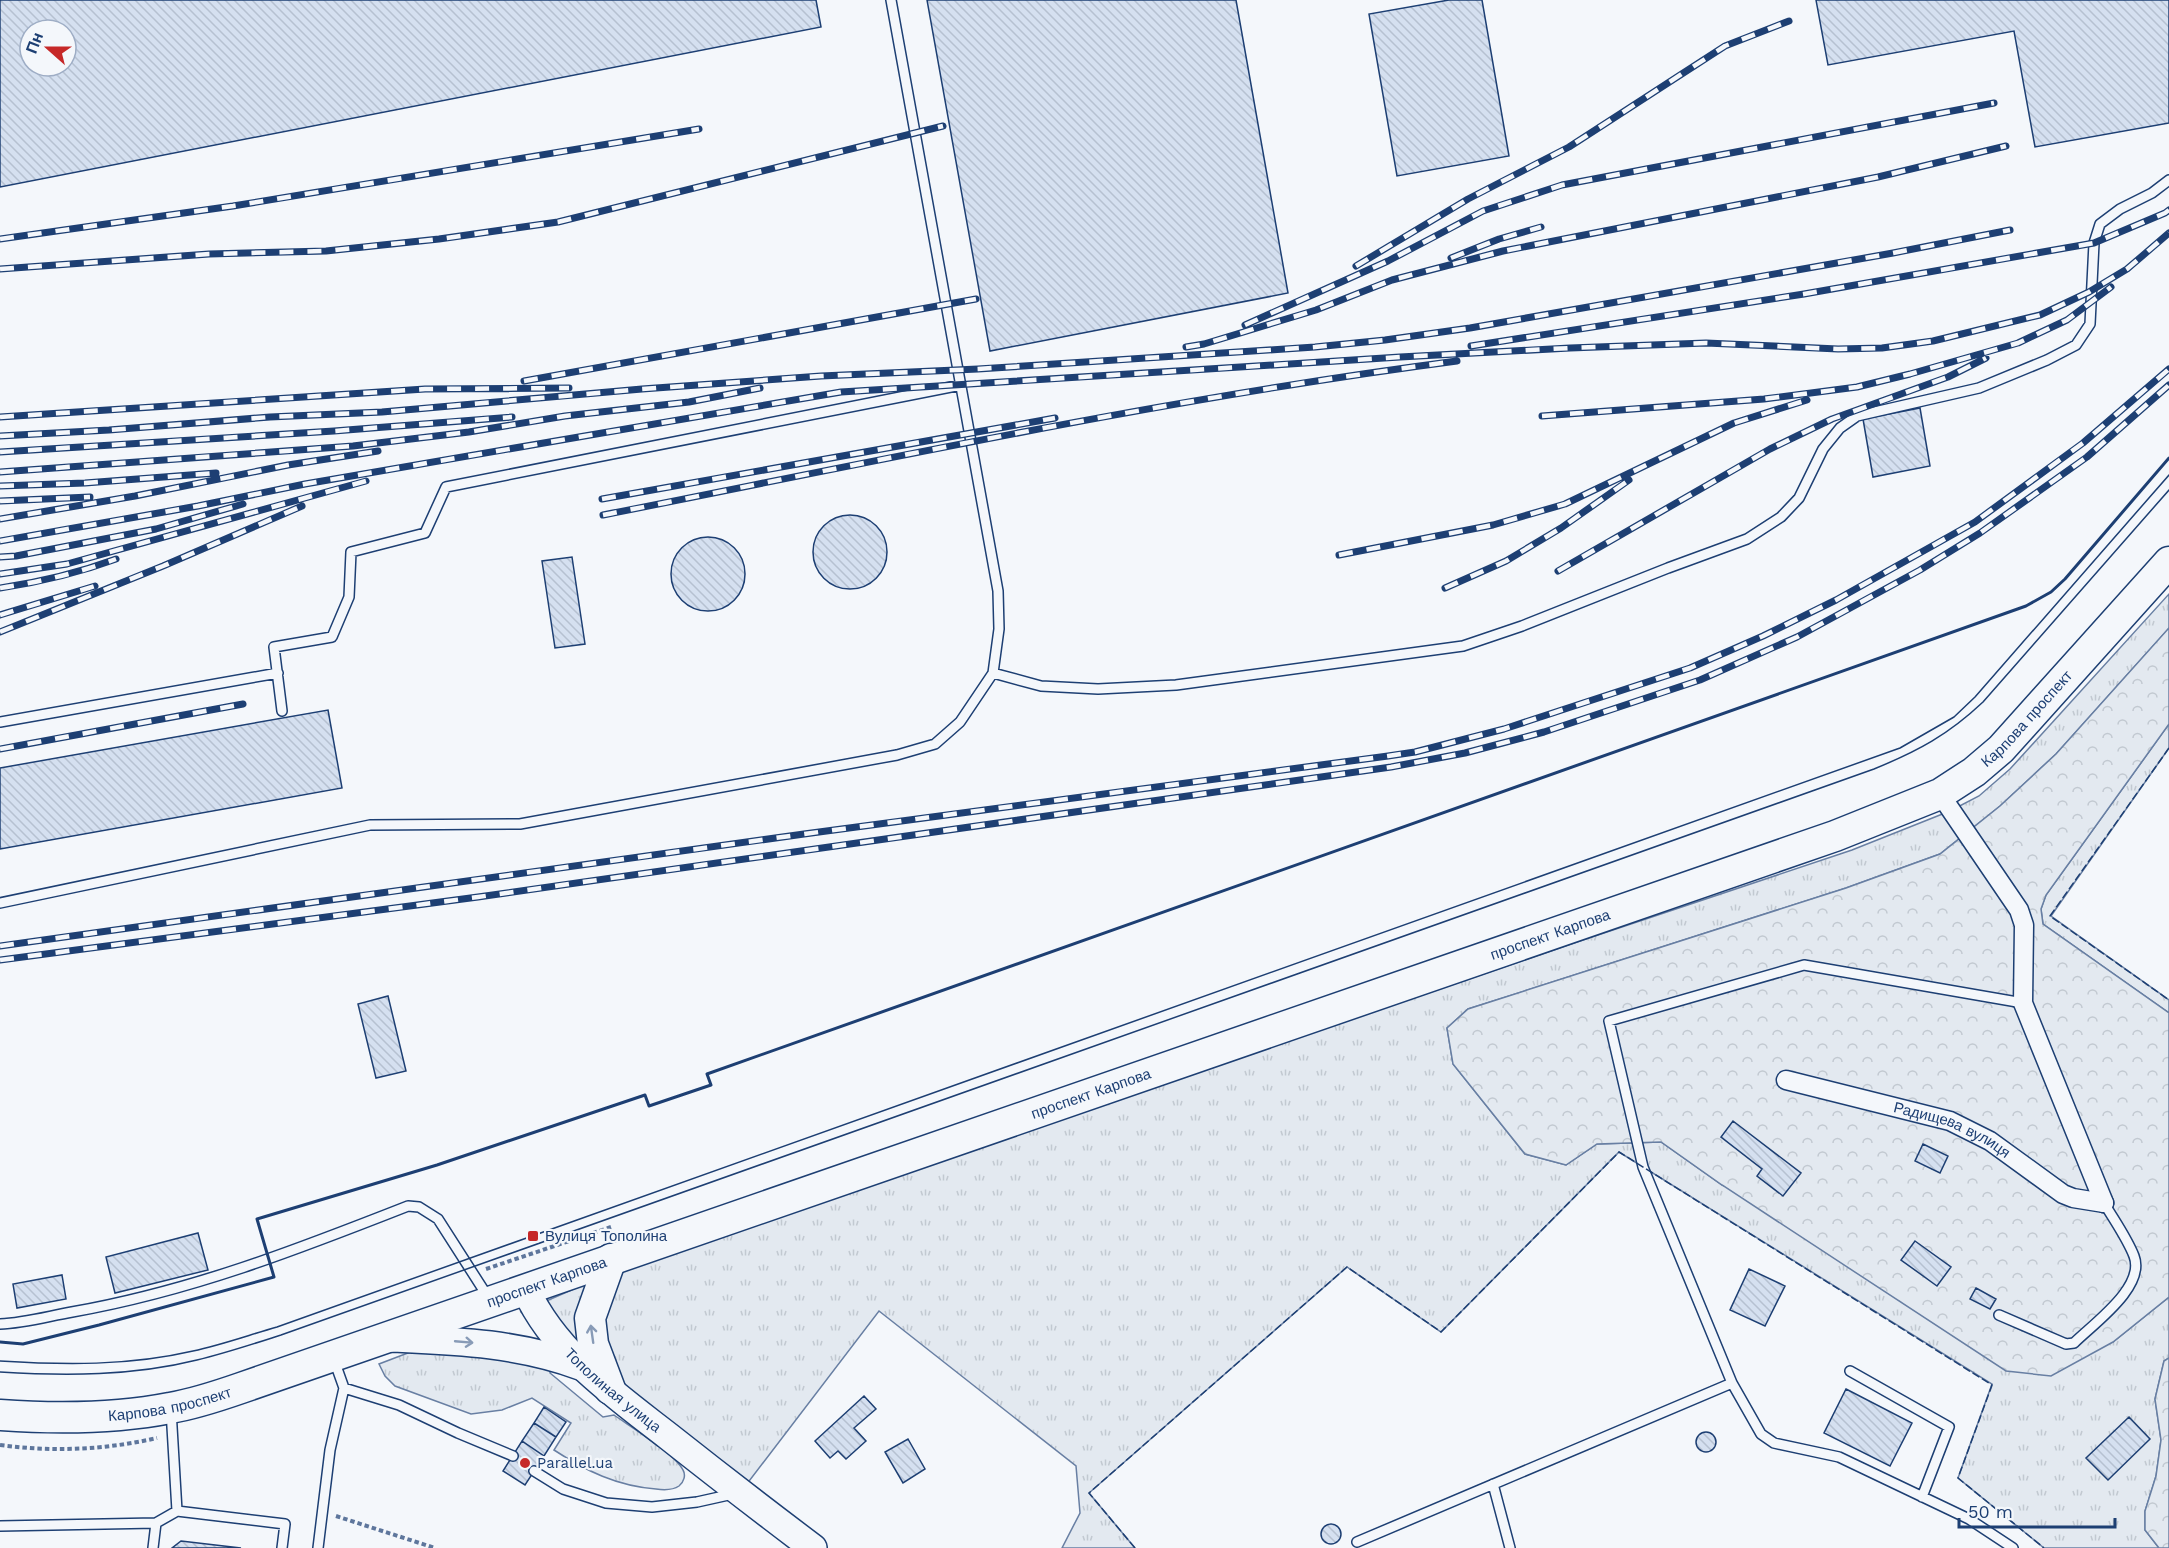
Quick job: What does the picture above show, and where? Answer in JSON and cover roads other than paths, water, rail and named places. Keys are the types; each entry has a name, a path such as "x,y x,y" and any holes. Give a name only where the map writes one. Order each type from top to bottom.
{"main road":[{"name":"Карпова проспект","path":"1850,829 1940,794 1974,772 2001,749 2169,562"},
{"name":"проспект Карпова","path":"333,1357 1850,829"},
{"path":"610,1389 599,1365 591,1335 590,1318 611,1259"},
{"name":"Тополиная улица","path":"526,1290 536,1311 548,1328 584,1368 740,1493 813,1548"},
{"path":"385,1338 506,1346 559,1358 584,1368"},
{"name":"Карпова проспект","path":"0,1415 77,1418 125,1415 170,1408 241,1388 333,1357"}],"street":[{"path":"1940,794 2019,910 2024,925 2023,1003 2104,1203"},
{"name":"Радищева вулиця","path":"1786,1080 1950,1121 1990,1141 2063,1194 2104,1203"}],"lane":[{"path":"0,903 370,825 520,824 897,755 935,744 960,722 993,674 999,630 998,591 891,0"},
{"path":"993,674 1041,686 1098,688 1176,685 1463,646 1522,626 1747,539 1781,518 1799,498 1823,449 1840,428 1857,416 1979,388 2047,360 2076,345 2091,324 2094,243 2100,224 2120,209 2152,193 2169,180"},
{"path":"282,711 274,647 332,637 349,597 351,552 425,533 446,487 961,385"},
{"path":"0,722 278,673"},
{"path":"2013,1548 1969,1519 1839,1457 1774,1443 1761,1434 1732,1383 1643,1167 1609,1021 1804,965 2023,1003"},
{"path":"1999,1315 2066,1344 2074,1343 2123,1297 2131,1286 2135,1273 2135,1258 2104,1203"},
{"path":"0,1324 111,1305 216,1278 408,1206 419,1207 438,1219 491,1302"},
{"path":"318,1548 330,1450 344,1388 333,1357"},
{"path":"1850,1371 1949,1427 1922,1497"},
{"path":"1357,1542 1732,1383"},
{"path":"344,1388 399,1405 458,1434 513,1456"},
{"path":"170,1408 177,1511"},
{"path":"534,1471 563,1489 606,1503 652,1507 697,1502 740,1493"},
{"path":"1493,1484 1510,1548"},
{"path":"0,1526 156,1523 177,1511 285,1524 282,1548"},
{"path":"153,1548 156,1523"}],"tram line":[{"path":"0,1361 72,1364 121,1362 204,1349 277,1327 1900,748 1954,717 1975,697 2169,475"},
{"path":"0,1372 50,1374 124,1372 197,1360 260,1342 1874,769 1932,741 1983,702 2169,490"}],"railway":[{"path":"1356,266 1468,199 1569,147 1725,46 1789,21"},
{"path":"1245,325 1388,261 1483,211 1562,185 1994,103"},
{"path":"0,269 209,254 326,251 439,239 558,222 943,126"},
{"path":"0,239 233,206 699,129"},
{"path":"1186,347 1204,344 1316,310 1392,280 1503,251 1878,177 2006,146"},
{"path":"1471,346 1804,294 2094,243 2169,210"},
{"path":"1451,258 1499,239 1541,227"},
{"path":"0,436 270,417 382,412 821,376 978,369 1315,347 1385,340 1470,328 2010,230"},
{"path":"0,541 198,506 305,484 841,392 1570,348 1706,343 1838,349 1882,348 1933,341 2040,315 2089,292 2127,269 2169,233"},
{"path":"1542,416 1764,399 1857,387 2018,343 2067,320 2111,287"},
{"path":"524,381 976,299"},
{"path":"1558,571 1770,449 1832,419 1948,377 1986,358"},
{"path":"603,515 1136,411 1457,361"},
{"path":"0,946 804,834 1388,756 1415,752 1504,729 1690,668 1763,636 1836,600 1975,522 2083,443 2169,369"},
{"path":"0,960 478,897 1391,767 1465,753 1544,732 1700,680 1797,637 1920,570 1980,533 2087,457 2169,385"},
{"path":"0,417 425,389 569,388"},
{"path":"0,472 353,446 469,432 565,416 689,402 760,388"},
{"path":"1339,555 1493,525 1565,504 1734,423 1807,400"},
{"path":"0,452 334,431 512,417"},
{"path":"602,499 1055,418"},
{"path":"0,519 135,496 288,465 378,451"},
{"path":"0,486 85,483 216,473"},
{"path":"1445,588 1506,561 1561,528 1629,480"},
{"path":"0,574 67,564 366,481"},
{"path":"0,501 90,497"},
{"path":"0,557 16,556 156,529 243,504"},
{"path":"0,632 163,566 302,506"},
{"path":"0,588 59,576 116,559"},
{"path":"0,615 95,586"},
{"path":"0,749 243,704"}],"place":[{"name":"Вулиця Тополина","path":"533,1236"},
{"name":"Parallel.ua","path":"525,1463"}]}
